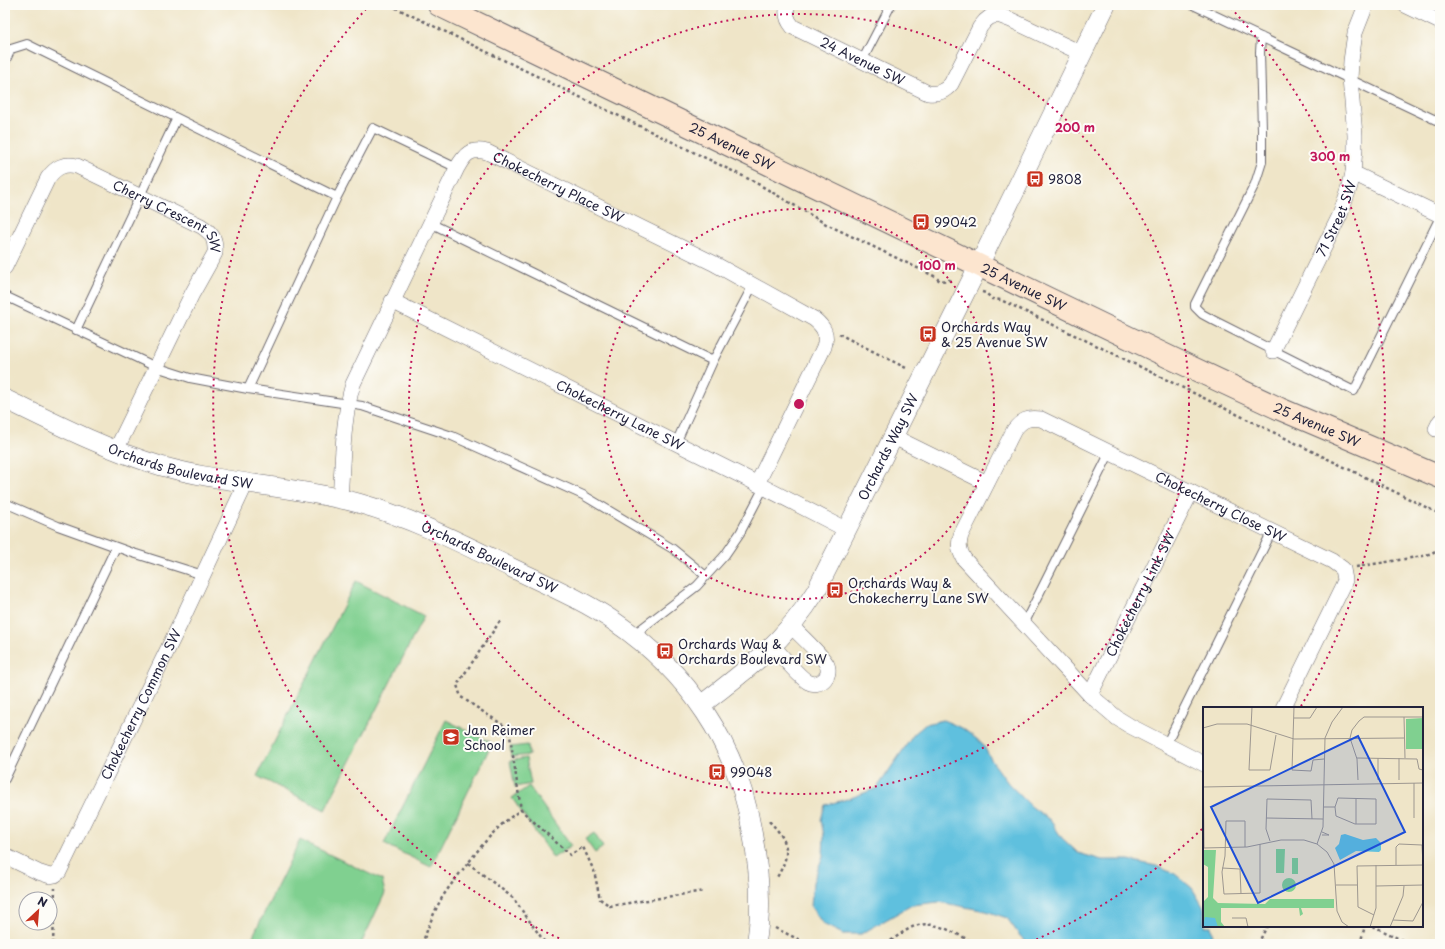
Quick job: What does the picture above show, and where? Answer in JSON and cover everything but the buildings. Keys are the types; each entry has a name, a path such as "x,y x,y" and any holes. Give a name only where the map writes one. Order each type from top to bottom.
{"main road":[{"name":"25 Avenue SW","path":"439,5 1162,354 1280,409 1440,477"}],"street":[{"name":"Orchards Way SW","path":"701,705 751,666 773,646 791,626 816,591 894,437 1106,5"},
{"name":"71 Street SW","path":"1273,351 1346,201 1353,173 1356,135 1350,79 1356,34 1366,5"},
{"path":"1405,5 1440,22"},
{"name":"24 Avenue SW","path":"788,12 793,27 800,31 928,93 934,94 946,89 955,77 980,27 984,21 993,16 998,15 1011,20 1082,54"},
{"name":"Chokecherry Place SW","path":"340,499 345,423 353,384 457,168 464,156 468,153 480,150 487,152 660,236 753,285 822,325"},
{"name":"Cherry Crescent SW","path":"5,267 48,178 55,169 66,164 77,166 207,230 215,239 216,245 214,253 192,294 116,450"},
{"path":"1353,173 1440,216"},
{"name":"Chokecherry Lane SW","path":"392,301 847,530"},
{"path":"760,485 824,347 826,334 822,325"},
{"name":"Orchards Boulevard SW","path":"5,400 82,436 116,450 160,465 186,472 246,483 292,489 340,499 400,517 471,547 586,605 614,621 633,635 670,668 710,718 733,763 748,807 755,847 760,904 759,931 756,944"},
{"name":"Chokecherry Close SW","path":"1203,764 1117,718 1090,695 964,559 958,546 961,535 1014,430 1026,419 1041,419 1272,531 1332,561 1343,569"},
{"path":"894,437 987,483"},
{"name":"Chokecherry Common SW","path":"55,875 59,872 66,858 178,629 246,483"},
{"name":"Chokecherry Link SW","path":"1090,695 1191,492"},
{"path":"1283,707 1343,586 1345,580 1343,569"},
{"path":"773,646 806,681 812,684 817,684 825,679 828,670 825,662 791,626"},
{"path":"5,856 38,872 50,876 55,875"}],"lane":[{"path":"862,61 891,5"},
{"path":"1193,5 1440,122"},
{"path":"1261,37 1262,162 1254,184 1195,304 1195,307 1202,314 1213,320 1354,391 1440,216"},
{"path":"5,62 11,49 27,44 337,197"},
{"path":"76,330 177,118"},
{"path":"248,389 337,197 373,128 457,168"},
{"path":"430,223 713,361"},
{"path":"676,443 713,361 753,285"},
{"path":"5,296 156,367 190,378 248,389 362,406 452,436 583,495 673,549 706,576"},
{"path":"1024,624 1110,452"},
{"path":"633,635 697,586 725,556 740,533 760,485"},
{"path":"5,503 58,526 116,547 203,575"},
{"path":"1166,745 1272,531"},
{"path":"5,779 116,547"}],"path":[{"path":"390,5 752,181 826,224 934,276 940,281 949,280"},
{"path":"986,293 992,299 1001,300 1115,354 1440,514"},
{"path":"822,325 908,369"},
{"path":"1343,569 1423,556 1440,548"},
{"path":"500,621 457,685 460,697 509,729 521,810 570,855 583,847 594,871 600,899 610,906 704,891"},
{"path":"422,944 432,917 443,898 468,863 495,830 521,810"},
{"path":"769,821 781,834 787,851 785,863 776,879"},
{"path":"468,863 514,898 546,944"},
{"path":"53,944 55,875"},
{"path":"886,944 908,929 917,925 927,924 944,928 977,944"},
{"path":"1258,944 1266,927"},
{"path":"1360,944 1365,927"},
{"path":"1376,927 1410,944"},
{"path":"775,928 808,944"}],"green space":[{"path":"356,581 424,616 325,810 257,776"},
{"path":"446,720 492,743 431,867 384,844"},
{"path":"528,745 529,755 511,757 510,747"},
{"path":"526,758 531,784 515,787 510,761"},
{"path":"529,786 571,846 553,858 512,798"},
{"path":"594,833 603,847 595,853 585,839"},
{"path":"300,840 382,880 385,893 361,944 249,944"}],"water":[{"path":"943,720 962,728 982,743 992,761 1008,783 1032,807 1050,820 1062,838 1078,853 1102,860 1129,860 1156,866 1175,874 1192,888 1203,906 1203,927 1211,927 1214,944 1029,944 1020,936 1007,918 986,911 939,902 912,905 861,934 843,934 823,924 811,907 813,882 823,856 824,836 821,820 825,805 851,798 877,788 914,734 926,724"}],"place":[{"name":"9808","path":"1035,179"},
{"name":"99042","path":"921,222"},
{"name":"Orchards Way & 25 Avenue SW","path":"928,334"},
{"name":"Orchards Way & Chokecherry Lane SW","path":"835,590"},
{"name":"Orchards Way & Orchards Boulevard SW","path":"665,651"},
{"name":"Jan Reimer School","path":"451,737"},
{"name":"99048","path":"717,772"}]}
